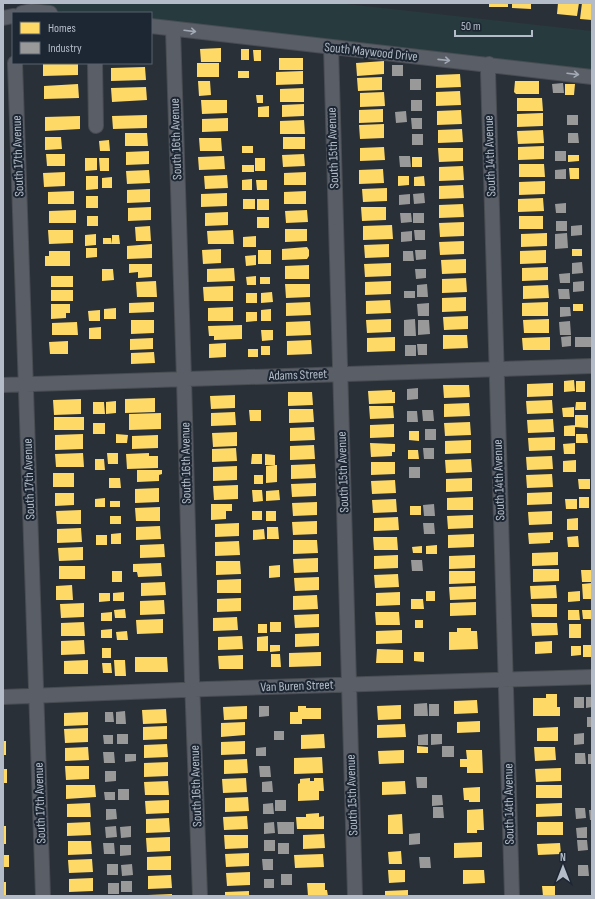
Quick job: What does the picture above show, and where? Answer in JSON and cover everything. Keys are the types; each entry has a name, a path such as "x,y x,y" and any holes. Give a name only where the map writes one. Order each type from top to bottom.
{"street":[{"path":"26,12 40,12"},
{"name":"South Maywood Drive","path":"152,26 592,77"},
{"name":"South 16th Avenue","path":"173,29 192,689 200,896"},
{"name":"South 15th Avenue","path":"331,47 355,896"},
{"name":"South 17th Avenue","path":"15,64 43,896"},
{"path":"95,64 96,126"},
{"name":"South 14th Avenue","path":"489,64 496,369 512,896"},
{"name":"Adams Street","path":"3,385 592,366"},
{"name":"Van Buren Street","path":"3,697 192,689 592,677"}],"green space":[{"path":"27,3 337,3 592,31 592,71 152,21 152,12 66,12 35,7"}],"building: Homes":[{"path":"489,3 508,3 508,7 489,7"},
{"path":"512,3 531,3 531,9 512,8"},
{"path":"558,3 579,3 577,16 557,14"},
{"path":"582,3 592,4 592,20 580,19"},
{"path":"221,48 221,62 201,62 200,49"},
{"path":"241,49 249,49 249,60 241,60"},
{"path":"253,50 261,50 261,61 254,61"},
{"path":"279,58 303,58 303,70 279,70"},
{"path":"384,61 384,74 357,76 356,63"},
{"path":"197,63 219,63 219,77 197,77"},
{"path":"43,64 78,64 78,75 43,76"},
{"path":"145,67 146,80 111,81 111,68"},
{"path":"238,71 249,71 249,78 238,78"},
{"path":"303,71 303,84 276,85 276,72"},
{"path":"460,74 461,87 436,88 436,75"},
{"path":"382,77 382,90 358,91 357,78"},
{"path":"198,81 210,81 211,95 199,96"},
{"path":"515,81 539,81 539,94 516,94 514,92"},
{"path":"78,84 79,98 44,99 44,86"},
{"path":"565,84 575,84 574,95 565,95"},
{"path":"146,87 147,100 112,102 111,88"},
{"path":"304,88 304,102 280,102 280,89"},
{"path":"460,91 461,105 436,106 436,92"},
{"path":"384,92 385,106 360,107 360,93"},
{"path":"256,95 263,95 263,103 257,103"},
{"path":"517,98 542,98 543,111 517,111"},
{"path":"201,100 227,100 227,113 202,114"},
{"path":"304,104 304,116 282,117 282,105"},
{"path":"269,106 269,117 258,117 258,107"},
{"path":"383,109 383,122 359,123 359,110"},
{"path":"461,110 462,124 437,125 437,111"},
{"path":"543,113 543,126 517,127 517,114"},
{"path":"147,115 147,128 113,129 112,116"},
{"path":"80,116 80,129 45,131 45,117"},
{"path":"228,118 228,131 202,132 202,119"},
{"path":"304,120 305,134 280,134 280,121"},
{"path":"384,124 384,138 360,139 359,125"},
{"path":"462,129 463,142 438,143 438,130"},
{"path":"543,130 544,143 518,144 517,131"},
{"path":"125,133 147,133 148,146 125,146"},
{"path":"45,137 61,137 62,149 45,150"},
{"path":"283,137 305,137 305,149 283,149"},
{"path":"199,138 221,138 222,151 200,151"},
{"path":"109,140 110,151 100,151 99,141"},
{"path":"242,146 253,146 253,153 242,153"},
{"path":"544,146 544,159 518,160 518,147"},
{"path":"384,147 385,160 360,161 360,148"},
{"path":"438,148 463,148 463,161 439,162"},
{"path":"149,151 149,164 126,165 126,152"},
{"path":"46,154 65,154 65,166 47,166"},
{"path":"304,154 305,166 283,167 282,155"},
{"path":"568,155 579,155 579,161 568,162"},
{"path":"224,156 225,169 199,170 198,157"},
{"path":"412,157 422,157 422,167 412,167"},
{"path":"85,158 97,158 97,170 85,171"},
{"path":"99,158 109,158 109,171 100,171"},
{"path":"255,158 265,158 265,171 255,171"},
{"path":"519,164 544,164 545,177 519,177"},
{"path":"242,165 254,165 254,172 242,172"},
{"path":"463,166 464,180 439,181 439,167"},
{"path":"569,168 579,168 579,179 570,179"},
{"path":"383,169 384,183 359,184 359,170"},
{"path":"149,170 150,183 127,184 126,171"},
{"path":"65,172 65,186 44,187 43,173"},
{"path":"306,172 306,185 284,185 284,173"},
{"path":"227,175 228,188 205,189 204,176"},
{"path":"86,176 98,176 98,189 86,190"},
{"path":"398,176 409,176 409,185 398,186"},
{"path":"424,176 425,186 414,186 414,177"},
{"path":"112,177 112,188 102,188 102,178"},
{"path":"252,179 252,190 242,190 242,180"},
{"path":"256,180 267,180 267,190 257,190"},
{"path":"545,181 545,194 519,195 519,182"},
{"path":"463,185 464,198 439,199 439,186"},
{"path":"387,188 387,201 363,202 362,189"},
{"path":"150,189 150,202 127,203 127,190"},
{"path":"74,191 74,204 48,204 48,192"},
{"path":"306,191 306,204 284,204 284,192"},
{"path":"227,193 227,206 201,207 201,194"},
{"path":"86,196 98,196 98,208 86,208"},
{"path":"543,198 544,211 518,212 518,199"},
{"path":"243,199 255,199 255,209 243,209"},
{"path":"257,199 269,199 269,210 257,210"},
{"path":"463,204 464,217 439,218 439,205"},
{"path":"151,207 151,220 128,221 128,208"},
{"path":"361,207 386,207 386,220 362,221"},
{"path":"76,210 76,223 49,223 49,211"},
{"path":"307,210 308,222 286,223 285,211"},
{"path":"228,212 228,225 205,226 205,213"},
{"path":"87,216 98,216 98,226 87,226"},
{"path":"519,216 543,216 543,229 519,229"},
{"path":"257,217 269,217 269,228 257,228"},
{"path":"464,222 464,236 440,237 439,223"},
{"path":"392,225 393,239 363,240 363,226"},
{"path":"150,226 151,241 136,241 135,227"},
{"path":"285,229 307,229 307,241 285,242"},
{"path":"48,230 73,230 73,243 49,244"},
{"path":"233,230 234,244 208,244 207,231"},
{"path":"547,233 547,246 521,247 521,234"},
{"path":"96,234 96,245 85,246 85,235"},
{"path":"112,235 119,235 120,244 112,244"},
{"path":"256,236 256,247 243,247 243,237"},
{"path":"103,238 111,238 112,244 103,244"},
{"path":"464,241 464,254 440,255 439,242"},
{"path":"152,244 152,258 127,259 127,246"},
{"path":"389,244 389,257 365,258 364,245"},
{"path":"307,247 309,250 309,256 307,259 282,260 282,249"},
{"path":"86,248 97,248 97,257 86,258"},
{"path":"221,249 221,263 203,264 202,250"},
{"path":"572,249 582,249 582,256 572,256"},
{"path":"258,250 271,250 271,264 258,264"},
{"path":"546,250 546,263 520,264 520,251"},
{"path":"49,251 70,251 70,266 45,266 45,256 49,256"},
{"path":"256,255 256,265 246,266 245,256"},
{"path":"466,259 466,273 442,274 441,260"},
{"path":"391,263 391,276 365,277 364,264"},
{"path":"129,264 152,264 152,277 138,278 138,272 129,273"},
{"path":"309,265 309,279 285,279 285,266"},
{"path":"548,267 548,280 522,281 522,268"},
{"path":"234,268 235,281 207,282 207,269"},
{"path":"102,269 113,269 114,280 102,281"},
{"path":"51,276 73,276 73,287 51,287"},
{"path":"256,276 256,285 247,285 246,277"},
{"path":"260,277 270,277 270,284 260,284"},
{"path":"466,278 467,292 442,293 442,279"},
{"path":"156,281 157,297 137,297 136,282"},
{"path":"391,281 391,294 365,295 365,282"},
{"path":"285,284 310,284 310,297 286,298"},
{"path":"548,285 549,298 523,299 523,286"},
{"path":"233,286 233,301 204,301 203,287"},
{"path":"51,290 73,290 73,301 51,301"},
{"path":"272,292 273,302 261,303 261,293"},
{"path":"246,293 257,293 257,303 246,303"},
{"path":"466,297 466,311 442,312 442,298"},
{"path":"390,300 391,313 366,314 366,301"},
{"path":"154,302 154,312 129,313 129,303"},
{"path":"310,302 311,315 286,316 286,303"},
{"path":"548,302 548,316 522,316 522,303"},
{"path":"51,304 70,304 70,313 66,313 66,318 51,319"},
{"path":"573,304 583,304 583,311 573,311"},
{"path":"233,307 233,321 208,321 208,308"},
{"path":"116,308 116,319 104,319 104,309"},
{"path":"271,309 271,321 261,321 261,310"},
{"path":"100,310 100,321 89,321 88,311"},
{"path":"246,312 257,312 257,321 246,322"},
{"path":"468,316 468,329 444,330 443,317"},
{"path":"391,319 391,332 367,333 366,320"},
{"path":"549,319 549,333 524,333 523,320"},
{"path":"131,320 154,320 154,333 131,334"},
{"path":"310,321 311,335 286,336 286,322"},
{"path":"77,322 78,335 52,335 52,323"},
{"path":"242,325 242,339 214,340 214,336 209,336 208,326"},
{"path":"101,327 101,339 89,339 89,328"},
{"path":"261,330 273,330 273,340 262,341"},
{"path":"443,335 467,335 468,348 443,349"},
{"path":"395,337 395,351 367,352 367,338"},
{"path":"550,337 550,350 523,350 522,338"},
{"path":"153,338 153,349 130,350 130,339"},
{"path":"311,340 312,354 287,355 287,341"},
{"path":"68,341 68,354 50,354 49,342"},
{"path":"226,343 226,357 209,358 209,344"},
{"path":"261,346 270,346 270,355 261,355"},
{"path":"248,349 258,349 258,357 248,357"},
{"path":"154,352 155,363 131,364 131,353"},
{"path":"574,380 575,391 564,392 564,381"},
{"path":"576,381 585,381 585,392 576,392"},
{"path":"553,383 553,396 527,397 527,384"},
{"path":"443,385 469,385 470,397 444,398"},
{"path":"392,390 392,392 395,392 395,403 369,404 368,391"},
{"path":"288,392 312,392 313,405 288,406"},
{"path":"235,395 235,408 211,409 210,396"},
{"path":"155,398 155,412 125,413 125,399"},
{"path":"81,399 81,414 54,415 53,400"},
{"path":"552,400 553,413 527,414 526,401"},
{"path":"116,401 116,413 106,414 106,402"},
{"path":"93,402 104,402 105,414 93,414"},
{"path":"576,402 586,402 586,410 575,410"},
{"path":"469,403 470,416 444,417 444,404"},
{"path":"369,406 393,406 394,418 370,419"},
{"path":"574,407 574,417 563,417 562,408"},
{"path":"289,409 313,409 314,422 289,423"},
{"path":"249,410 261,410 261,421 250,421"},
{"path":"235,412 236,425 211,426 211,413"},
{"path":"161,413 161,429 129,430 129,414"},
{"path":"575,415 588,415 588,428 575,427"},
{"path":"54,417 84,417 84,430 54,430"},
{"path":"553,419 554,432 528,433 527,420"},
{"path":"470,422 471,435 445,436 444,423"},
{"path":"93,423 105,423 105,434 93,434"},
{"path":"394,424 394,437 370,438 370,425"},
{"path":"575,425 575,436 564,436 564,426"},
{"path":"314,427 315,440 290,441 290,428"},
{"path":"409,431 419,431 419,441 409,440"},
{"path":"237,432 237,446 213,447 212,433"},
{"path":"83,434 83,449 55,450 55,435"},
{"path":"116,434 128,435 127,443 116,443"},
{"path":"576,434 587,434 588,443 576,443"},
{"path":"158,435 158,448 132,449 132,436"},
{"path":"555,437 555,450 529,451 528,438"},
{"path":"471,440 471,453 445,454 445,441"},
{"path":"370,443 395,444 395,452 392,452 392,456 371,457"},
{"path":"575,443 575,454 564,454 563,444"},
{"path":"314,445 315,459 290,460 290,446"},
{"path":"236,448 237,461 212,462 212,449"},
{"path":"408,450 418,450 419,459 408,459"},
{"path":"83,453 84,467 56,467 55,454"},
{"path":"107,453 118,453 118,464 108,464"},
{"path":"149,453 149,456 158,456 158,468 127,469 126,454"},
{"path":"252,454 262,454 262,464 251,464"},
{"path":"265,454 275,455 275,465 265,465"},
{"path":"552,456 553,469 527,470 526,457"},
{"path":"95,459 104,459 105,470 95,470"},
{"path":"471,459 472,472 446,473 445,460"},
{"path":"576,460 576,472 563,472 563,461"},
{"path":"371,462 395,462 395,474 371,475"},
{"path":"315,464 316,478 291,479 291,465"},
{"path":"277,465 277,482 266,483 266,466"},
{"path":"237,466 237,480 213,481 213,467"},
{"path":"137,470 162,470 162,474 159,475 159,481 137,482"},
{"path":"53,473 74,473 74,487 53,487"},
{"path":"552,474 553,487 527,488 526,475"},
{"path":"254,475 263,475 263,484 254,484"},
{"path":"109,478 120,478 121,488 109,488"},
{"path":"472,478 472,491 446,492 446,479"},
{"path":"578,479 590,479 590,489 579,489"},
{"path":"395,480 396,493 372,494 371,481"},
{"path":"316,483 316,496 292,497 291,484"},
{"path":"238,485 238,499 214,500 213,486"},
{"path":"159,488 159,502 135,503 135,489"},
{"path":"252,490 262,490 263,501 253,502"},
{"path":"279,490 280,500 266,501 266,491"},
{"path":"552,492 552,504 527,505 527,493"},
{"path":"55,493 74,493 74,505 55,506"},
{"path":"473,497 473,510 447,510 447,498"},
{"path":"579,497 589,497 589,508 579,508"},
{"path":"105,498 105,507 95,507 95,499"},
{"path":"396,499 397,512 373,513 372,500"},
{"path":"565,499 577,499 577,509 566,509"},
{"path":"110,501 120,501 120,507 110,507"},
{"path":"317,502 317,515 293,516 292,503"},
{"path":"211,504 232,504 232,511 226,511 226,519 211,520"},
{"path":"410,506 421,506 421,515 410,515"},
{"path":"160,507 160,521 136,521 135,508"},
{"path":"81,510 81,524 57,524 56,511"},
{"path":"252,511 262,511 262,520 252,520"},
{"path":"266,511 276,511 276,521 266,521"},
{"path":"552,511 552,524 529,525 528,512"},
{"path":"473,515 473,528 448,529 447,516"},
{"path":"110,516 121,516 121,524 110,524"},
{"path":"398,517 399,530 374,531 374,518"},
{"path":"578,518 578,530 567,530 567,519"},
{"path":"317,521 317,534 293,535 292,522"},
{"path":"239,523 239,536 215,537 215,524"},
{"path":"160,526 161,539 136,540 136,527"},
{"path":"267,527 278,527 279,539 267,539"},
{"path":"81,528 82,542 57,543 57,529"},
{"path":"264,529 265,539 253,540 253,530"},
{"path":"553,532 553,540 550,540 550,543 529,544 528,533"},
{"path":"121,533 121,544 111,544 111,534"},
{"path":"474,534 474,547 448,548 448,535"},
{"path":"96,535 107,535 107,545 96,545"},
{"path":"578,536 579,547 568,547 567,537"},
{"path":"373,537 397,537 398,550 374,550"},
{"path":"293,540 317,540 318,553 293,554"},
{"path":"239,541 240,555 215,556 215,542"},
{"path":"164,544 165,557 140,558 140,545"},
{"path":"437,545 437,554 426,554 426,546"},
{"path":"422,546 422,553 413,553 412,547"},
{"path":"83,547 83,560 59,561 58,548"},
{"path":"558,552 558,565 532,566 532,553"},
{"path":"398,555 398,568 374,569 374,556"},
{"path":"475,555 475,568 449,569 449,556"},
{"path":"318,558 318,572 294,573 293,559"},
{"path":"216,561 240,561 241,574 216,575"},
{"path":"161,563 162,576 138,577 137,572 133,572 133,564"},
{"path":"280,565 280,577 269,578 269,566"},
{"path":"59,566 85,566 85,579 59,579"},
{"path":"533,569 559,569 559,581 533,582"},
{"path":"581,570 592,570 592,582 582,582"},
{"path":"112,571 122,571 122,582 112,582"},
{"path":"449,571 475,571 475,583 449,584"},
{"path":"398,574 399,587 375,588 374,575"},
{"path":"319,577 319,590 295,591 294,578"},
{"path":"241,579 241,593 217,593 217,580"},
{"path":"165,582 166,595 141,596 141,583"},
{"path":"592,583 592,599 583,599 582,584"},
{"path":"72,585 73,600 56,600 56,586"},
{"path":"556,585 557,598 531,599 530,586"},
{"path":"476,586 476,599 450,600 449,587"},
{"path":"426,591 435,591 435,601 426,601"},
{"path":"580,591 580,601 568,602 568,592"},
{"path":"124,592 124,601 113,601 113,593"},
{"path":"400,592 400,605 376,606 376,593"},
{"path":"99,593 110,593 110,601 99,602"},
{"path":"317,595 318,609 293,610 293,596"},
{"path":"241,598 241,611 217,612 217,599"},
{"path":"411,599 423,599 424,609 411,609"},
{"path":"164,600 165,614 140,615 140,601"},
{"path":"476,602 476,615 450,616 450,603"},
{"path":"84,603 84,617 61,618 60,604"},
{"path":"531,604 557,604 557,617 532,617"},
{"path":"125,609 126,618 115,618 114,610"},
{"path":"568,610 579,610 580,620 568,620"},
{"path":"582,610 591,610 591,619 583,619"},
{"path":"112,612 112,621 101,621 101,613"},
{"path":"375,612 399,612 400,625 376,625"},
{"path":"319,614 319,627 295,628 294,615"},
{"path":"237,617 238,630 213,631 213,618"},
{"path":"163,619 163,633 137,634 136,620"},
{"path":"415,620 423,620 423,628 415,628"},
{"path":"84,622 85,636 61,636 61,623"},
{"path":"270,622 281,622 281,632 270,632"},
{"path":"531,623 557,623 558,635 532,636"},
{"path":"258,624 267,624 267,633 258,633"},
{"path":"569,624 581,624 581,638 569,638"},
{"path":"457,628 471,628 471,631 477,631 478,649 449,650 449,632 457,632"},
{"path":"112,629 112,638 101,638 101,630"},
{"path":"402,630 402,643 376,644 376,631"},
{"path":"127,631 128,640 117,640 116,632"},
{"path":"319,633 319,646 295,647 295,634"},
{"path":"242,636 243,649 218,650 218,637"},
{"path":"268,636 268,651 257,651 257,637"},
{"path":"84,640 85,654 61,655 61,641"},
{"path":"552,641 552,653 535,654 535,642"},
{"path":"270,645 280,645 280,651 270,652"},
{"path":"583,645 592,645 592,657 583,657"},
{"path":"571,646 581,646 581,655 571,656"},
{"path":"102,648 111,648 111,658 102,658"},
{"path":"377,649 403,650 403,663 376,663"},
{"path":"321,652 321,666 289,667 289,653"},
{"path":"414,652 424,652 424,662 414,661"},
{"path":"271,654 280,654 281,667 271,667"},
{"path":"243,655 243,669 219,669 218,656"},
{"path":"135,657 167,657 168,672 135,672"},
{"path":"88,660 88,674 64,674 64,661"},
{"path":"114,660 125,660 126,676 115,676"},
{"path":"102,663 111,663 112,673 103,673"},
{"path":"546,694 557,694 557,707 560,707 560,716 533,716 533,698 546,698"},
{"path":"477,700 478,713 454,714 454,701"},
{"path":"401,705 401,719 378,720 377,706"},
{"path":"247,706 247,719 224,720 223,707"},
{"path":"298,706 306,706 306,708 321,708 321,719 302,719 302,724 290,724 290,712 298,712"},
{"path":"166,709 167,723 143,724 142,710"},
{"path":"88,712 88,725 64,726 64,713"},
{"path":"480,721 480,732 457,733 457,722"},
{"path":"245,722 245,735 221,737 221,723"},
{"path":"405,724 406,737 377,738 377,725"},
{"path":"167,726 167,739 143,740 143,727"},
{"path":"558,727 558,741 537,741 537,728"},
{"path":"88,728 88,742 65,743 64,729"},
{"path":"324,734 325,748 301,749 301,735"},
{"path":"3,741 6,741 6,755 3,755"},
{"path":"245,741 245,754 221,755 221,742"},
{"path":"167,744 168,757 144,758 144,745"},
{"path":"417,746 428,747 428,753 417,753"},
{"path":"88,747 89,760 65,761 65,748"},
{"path":"534,747 555,747 556,760 535,761"},
{"path":"404,750 404,763 379,764 378,751"},
{"path":"466,750 482,750 483,773 467,773 467,767 460,767 460,759 467,759"},
{"path":"322,757 323,773 294,774 294,758"},
{"path":"247,759 248,773 224,774 224,760"},
{"path":"168,762 168,776 144,777 144,763"},
{"path":"65,766 89,766 89,779 66,780"},
{"path":"561,768 561,781 536,782 535,769"},
{"path":"3,769 7,769 7,783 3,783"},
{"path":"246,778 247,792 223,793 222,779"},
{"path":"310,778 310,781 314,781 314,778 323,778 324,791 319,791 319,800 298,801 298,784 300,783 300,779"},
{"path":"168,781 169,795 145,795 144,782"},
{"path":"405,781 406,794 382,795 382,782"},
{"path":"66,785 95,785 96,797 66,799"},
{"path":"536,785 562,785 562,798 536,798"},
{"path":"480,787 480,802 469,802 469,800 464,800 463,788"},
{"path":"248,797 249,811 225,812 225,798"},
{"path":"169,800 169,813 146,814 145,801"},
{"path":"90,803 91,817 67,817 67,804"},
{"path":"562,803 562,816 536,817 536,804"},
{"path":"483,809 484,830 477,830 477,833 467,833 467,810"},
{"path":"319,813 319,817 324,816 324,829 297,829 296,817 306,817 306,814"},
{"path":"402,814 403,834 388,834 388,815"},
{"path":"247,816 248,829 224,830 223,817"},
{"path":"169,818 170,832 146,833 146,819"},
{"path":"90,822 91,835 67,836 67,823"},
{"path":"537,822 563,822 563,835 537,835"},
{"path":"3,826 6,826 6,844 3,844"},
{"path":"324,834 325,848 303,849 303,835"},
{"path":"224,835 248,835 248,848 225,849"},
{"path":"170,837 170,851 147,852 146,838"},
{"path":"68,841 91,841 92,854 68,855"},
{"path":"482,842 482,857 454,858 454,843"},
{"path":"560,843 561,854 538,855 537,844"},
{"path":"401,851 402,864 389,864 388,852"},
{"path":"249,853 249,866 226,867 225,854"},
{"path":"323,854 324,867 295,868 294,855"},
{"path":"3,855 9,855 9,867 3,867"},
{"path":"171,856 171,870 147,870 147,857"},
{"path":"92,859 93,872 69,873 68,860"},
{"path":"388,870 405,870 405,882 389,883"},
{"path":"463,870 484,870 485,883 463,884"},
{"path":"250,872 250,885 227,886 226,873"},
{"path":"171,875 172,888 148,889 148,876"},
{"path":"93,878 93,891 69,892 69,879"},
{"path":"3,882 6,882 6,896 3,896"},
{"path":"307,883 325,883 325,890 327,890 328,896 308,896"},
{"path":"542,886 555,886 555,896 543,896"},
{"path":"408,890 408,896 385,896 385,891"},
{"path":"249,891 249,896 225,896 225,892"},
{"path":"172,894 172,896 148,896 148,895"}],"building: Industry":[{"path":"392,65 403,65 403,76 392,76"},
{"path":"410,79 421,79 421,90 410,90"},
{"path":"563,83 564,93 553,93 552,84"},
{"path":"411,100 422,100 422,111 411,111"},
{"path":"406,111 407,122 396,123 395,112"},
{"path":"567,115 578,115 578,125 567,125"},
{"path":"411,118 422,118 422,129 412,129"},
{"path":"568,133 578,133 579,143 568,143"},
{"path":"412,134 423,134 423,145 412,145"},
{"path":"555,151 566,151 566,161 555,161"},
{"path":"399,156 410,156 411,167 400,167"},
{"path":"566,169 566,179 555,179 555,170"},
{"path":"424,193 425,203 414,204 413,194"},
{"path":"410,194 410,204 399,205 399,195"},
{"path":"566,203 566,213 556,213 555,204"},
{"path":"400,213 411,213 412,222 401,223"},
{"path":"413,213 424,213 424,223 413,223"},
{"path":"556,221 567,221 567,231 556,231"},
{"path":"582,225 582,235 571,236 571,226"},
{"path":"414,230 425,230 425,240 415,240"},
{"path":"412,231 412,241 401,242 401,232"},
{"path":"567,233 568,248 555,249 555,234"},
{"path":"415,250 426,250 426,259 416,260"},
{"path":"403,251 413,251 414,261 403,261"},
{"path":"582,262 583,273 572,274 572,263"},
{"path":"415,269 426,269 426,278 416,279"},
{"path":"570,273 570,283 560,283 559,274"},
{"path":"584,281 584,291 573,292 573,282"},
{"path":"427,284 428,297 417,297 417,285"},
{"path":"558,289 569,289 570,299 559,299"},
{"path":"404,291 415,291 415,298 404,298"},
{"path":"429,303 429,316 418,316 417,304"},
{"path":"560,307 570,307 571,316 560,317"},
{"path":"415,319 416,336 404,336 404,320"},
{"path":"418,320 429,320 430,334 418,335"},
{"path":"570,321 571,335 560,335 559,322"},
{"path":"571,336 571,346 562,347 561,337"},
{"path":"575,337 592,337 592,347 575,347"},
{"path":"417,344 427,344 427,355 418,355"},
{"path":"405,345 416,345 416,356 405,356"},
{"path":"418,388 418,399 407,400 407,389"},
{"path":"422,410 433,410 434,421 423,421"},
{"path":"407,411 417,411 418,422 407,422"},
{"path":"425,429 436,429 436,440 425,440"},
{"path":"423,448 434,448 434,459 424,459"},
{"path":"409,467 420,467 420,478 409,478"},
{"path":"434,504 435,516 424,516 423,505"},
{"path":"423,523 434,523 435,534 424,534"},
{"path":"411,560 422,560 423,571 412,571"},
{"path":"574,697 584,697 584,708 574,708"},
{"path":"586,697 592,697 592,707 586,708"},
{"path":"427,703 428,716 414,716 414,704"},
{"path":"429,704 439,704 439,716 429,716"},
{"path":"259,706 269,706 269,716 259,717"},
{"path":"125,711 126,724 116,724 116,712"},
{"path":"105,712 113,712 114,722 105,722"},
{"path":"587,717 592,717 592,727 587,727"},
{"path":"274,731 284,731 284,740 274,740"},
{"path":"584,733 584,744 574,745 574,734"},
{"path":"117,734 128,734 128,744 117,744"},
{"path":"428,734 428,745 418,745 418,735"},
{"path":"431,734 442,734 442,744 431,745"},
{"path":"103,735 113,735 113,744 104,744"},
{"path":"442,746 454,746 454,757 442,757"},
{"path":"266,747 266,756 256,756 256,748"},
{"path":"103,752 114,752 115,763 104,763"},
{"path":"575,753 585,753 586,764 575,764"},
{"path":"125,754 136,754 136,761 125,762"},
{"path":"588,754 592,754 592,764 588,764"},
{"path":"259,766 270,766 271,777 260,777"},
{"path":"105,771 116,771 116,781 105,782"},
{"path":"416,777 427,777 427,788 417,788"},
{"path":"272,781 273,792 262,792 262,782"},
{"path":"118,789 129,789 129,800 118,800"},
{"path":"104,792 115,792 115,800 105,800"},
{"path":"432,795 442,795 443,805 432,806"},
{"path":"275,800 286,800 286,811 275,811"},
{"path":"273,803 274,814 263,814 263,804"},
{"path":"433,807 443,807 444,818 433,818"},
{"path":"575,808 585,808 586,818 576,819"},
{"path":"106,809 116,809 117,819 106,820"},
{"path":"589,810 592,810 592,820 590,820"},
{"path":"274,822 275,833 264,834 264,823"},
{"path":"277,822 294,822 294,834 278,834"},
{"path":"116,826 117,837 106,838 105,827"},
{"path":"131,826 131,837 121,838 120,827"},
{"path":"587,827 587,838 577,838 576,828"},
{"path":"420,833 420,844 409,845 409,834"},
{"path":"264,840 275,840 275,851 264,851"},
{"path":"577,840 587,840 588,850 578,851"},
{"path":"103,843 114,843 115,854 104,854"},
{"path":"278,843 289,843 289,854 278,854"},
{"path":"120,845 131,845 131,855 120,856"},
{"path":"419,857 430,857 431,868 420,868"},
{"path":"262,859 273,859 273,870 263,870"},
{"path":"107,864 118,864 118,875 107,875"},
{"path":"132,864 133,875 122,876 121,865"},
{"path":"578,865 588,865 589,876 578,876"},
{"path":"281,874 292,874 292,885 281,885"},
{"path":"264,879 274,879 274,888 264,888"},
{"path":"121,881 132,881 132,892 121,892"},
{"path":"108,883 119,883 119,894 108,894"}]}
